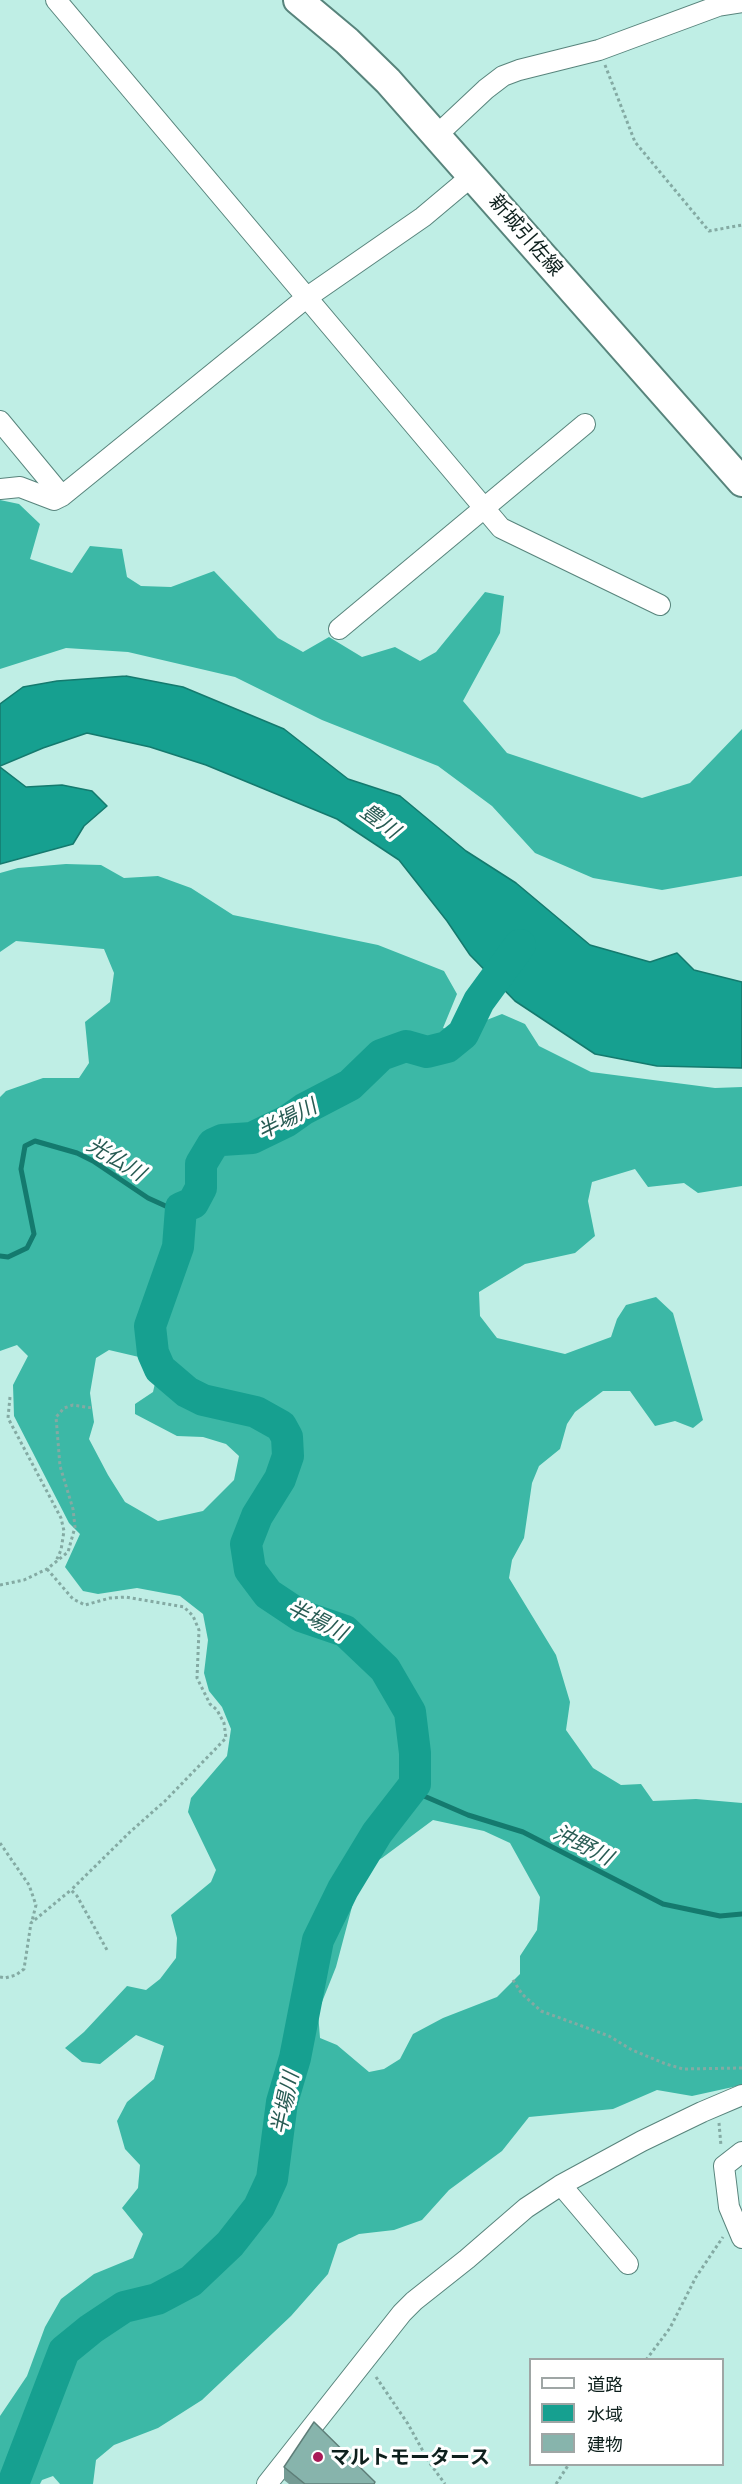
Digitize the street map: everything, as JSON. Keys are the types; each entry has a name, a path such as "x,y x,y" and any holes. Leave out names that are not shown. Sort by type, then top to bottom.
{"main road":[{"name":"新城引佐線","path":"298,0 347,41 388,81 742,482"}],"street":[{"path":"56,0 501,528 660,605"},
{"path":"437,135 503,76 599,50 718,6 742,2"},
{"path":"0,489 20,487 54,500 62,496 306,298 423,217 473,175"},
{"path":"0,421 62,496"},
{"path":"339,629 585,424"},
{"path":"267,2484 414,2301 526,2208 642,2141 740,2096"},
{"path":"738,2230 729,2206 724,2166 742,2152"},
{"path":"561,2186 628,2264"}],"path":[{"path":"599,50 635,142 709,231 742,225"},
{"path":"10,1397 8,1418 61,1518 64,1531 61,1550 56,1562"},
{"path":"0,1585 24,1580 47,1569 68,1552 75,1527 73,1509 60,1467 56,1417 64,1408 73,1405 92,1408"},
{"path":"31,1923 71,1890 165,1801 226,1738 224,1723 218,1710 210,1704 197,1678 199,1630 193,1616 184,1607 126,1597 110,1598 85,1605 73,1599 47,1569"},
{"path":"0,1844 29,1885 36,1905 24,1969 16,1975 0,1977"},
{"path":"71,1890 106,1950"},
{"path":"513,1980 522,1994 541,2011 609,2036 632,2050 666,2064 683,2069 742,2068"},
{"path":"724,2166 718,2124 740,2096"},
{"path":"648,2358 670,2328 696,2277 730,2226 738,2230"},
{"path":"364,2361 408,2424 429,2462 445,2484"},
{"path":"556,2484 568,2466"}],"shaded area":[{"path":"0,500 19,504 40,524 30,559 72,573 90,546 122,549 127,577 141,586 171,587 214,571 278,638 303,652 329,637 362,657 395,647 420,661 436,652 485,592 504,596 500,633 463,701 507,753 642,798 690,783 742,729 742,876 662,890 593,878 535,853 492,806 438,766 322,720 235,677 128,652 66,648 0,669"},
{"path":"66,864 101,865 124,878 158,876 191,888 233,915 378,945 444,971 457,994 443,1028 456,1032 502,1014 525,1024 539,1046 591,1072 715,1088 742,1087 742,1186 698,1193 684,1183 648,1187 635,1169 592,1182 588,1201 595,1236 575,1253 525,1264 479,1292 480,1316 497,1338 565,1354 611,1337 617,1319 626,1305 656,1297 673,1313 703,1420 693,1428 675,1421 655,1426 630,1391 603,1391 575,1412 567,1424 560,1449 539,1466 532,1483 524,1538 512,1560 509,1578 556,1655 570,1702 566,1730 593,1768 621,1785 641,1784 653,1801 696,1799 742,1803 742,2085 692,2096 657,2090 613,2109 529,2117 502,2151 449,2190 422,2220 394,2230 359,2234 338,2244 328,2274 291,2316 202,2400 158,2428 114,2445 96,2460 93,2484 60,2484 53,2476 42,2480 40,2484 3,2484 0,2482 0,2416 27,2376 45,2327 61,2299 94,2274 133,2258 143,2234 122,2208 138,2188 140,2165 125,2149 117,2121 127,2102 154,2079 164,2046 136,2035 100,2064 82,2062 65,2048 84,2032 127,1986 146,1990 160,1979 176,1958 177,1938 171,1915 211,1882 216,1870 188,1812 191,1798 227,1756 231,1729 222,1707 209,1691 204,1673 208,1640 203,1614 180,1596 137,1588 98,1594 83,1591 65,1567 80,1534 69,1523 14,1416 13,1385 28,1356 17,1345 0,1351 0,1097 6,1091 43,1078 79,1078 89,1063 85,1022 110,1002 114,973 104,949 16,941 0,952 0,873 18,868","holes":["109,1350 139,1357 156,1379 153,1392 135,1404 135,1414 177,1436 203,1437 226,1444 239,1456 234,1480 203,1511 158,1521 125,1502 108,1475 89,1439 94,1422 90,1393 96,1358","433,1820 484,1831 510,1843 540,1897 537,1930 520,1956 520,1974 497,1997 443,2018 413,2034 400,2059 384,2069 369,2072 337,2045 320,2038 318,2012 336,1967 362,1869 382,1858"]}],"water":[{"name":"豊川","path":"126,676 183,687 284,729 348,779 400,796 466,851 516,883 590,945 650,962 677,953 694,970 742,982 742,1068 657,1066 595,1054 515,1001 470,955 447,921 399,860 337,819 206,765 150,747 87,733 0,766 0,704 23,687 57,681"},
{"path":"0,767 26,787 62,785 92,791 107,806 84,826 73,844 0,864"}],"building":[{"name":"マルトモータース","path":"314,2422 375,2482 374,2484 305,2484 284,2467"}],"waterway":[{"name":"半場川","path":"13,2484 64,2351 124,2307 157,2299 191,2281 230,2244 259,2207 272,2179 282,2102 295,2058 318,1940 343,1889 377,1833 415,1784 415,1753 410,1712 385,1669 345,1631 301,1616 268,1594 250,1570 246,1544 257,1516 280,1479 288,1456 287,1437 281,1426 256,1412 203,1400 187,1392 160,1369 153,1353 150,1326 178,1247 181,1208 193,1203 201,1188 201,1164 213,1144 222,1140 252,1138 287,1121 304,1109 350,1085 381,1055 406,1046 427,1052 447,1047 463,1034 479,1001 520,945"},
{"name":"光仏川","path":"0,1256 8,1257 27,1248 34,1234 21,1169 25,1146 35,1141 77,1153 93,1161 148,1198 170,1208 181,1208"},
{"name":"沖野川","path":"415,1784 424,1796 468,1815 523,1832 663,1904 720,1916 742,1914"}],"place":[{"name":"マルトモータース","path":"318,2457"}]}
